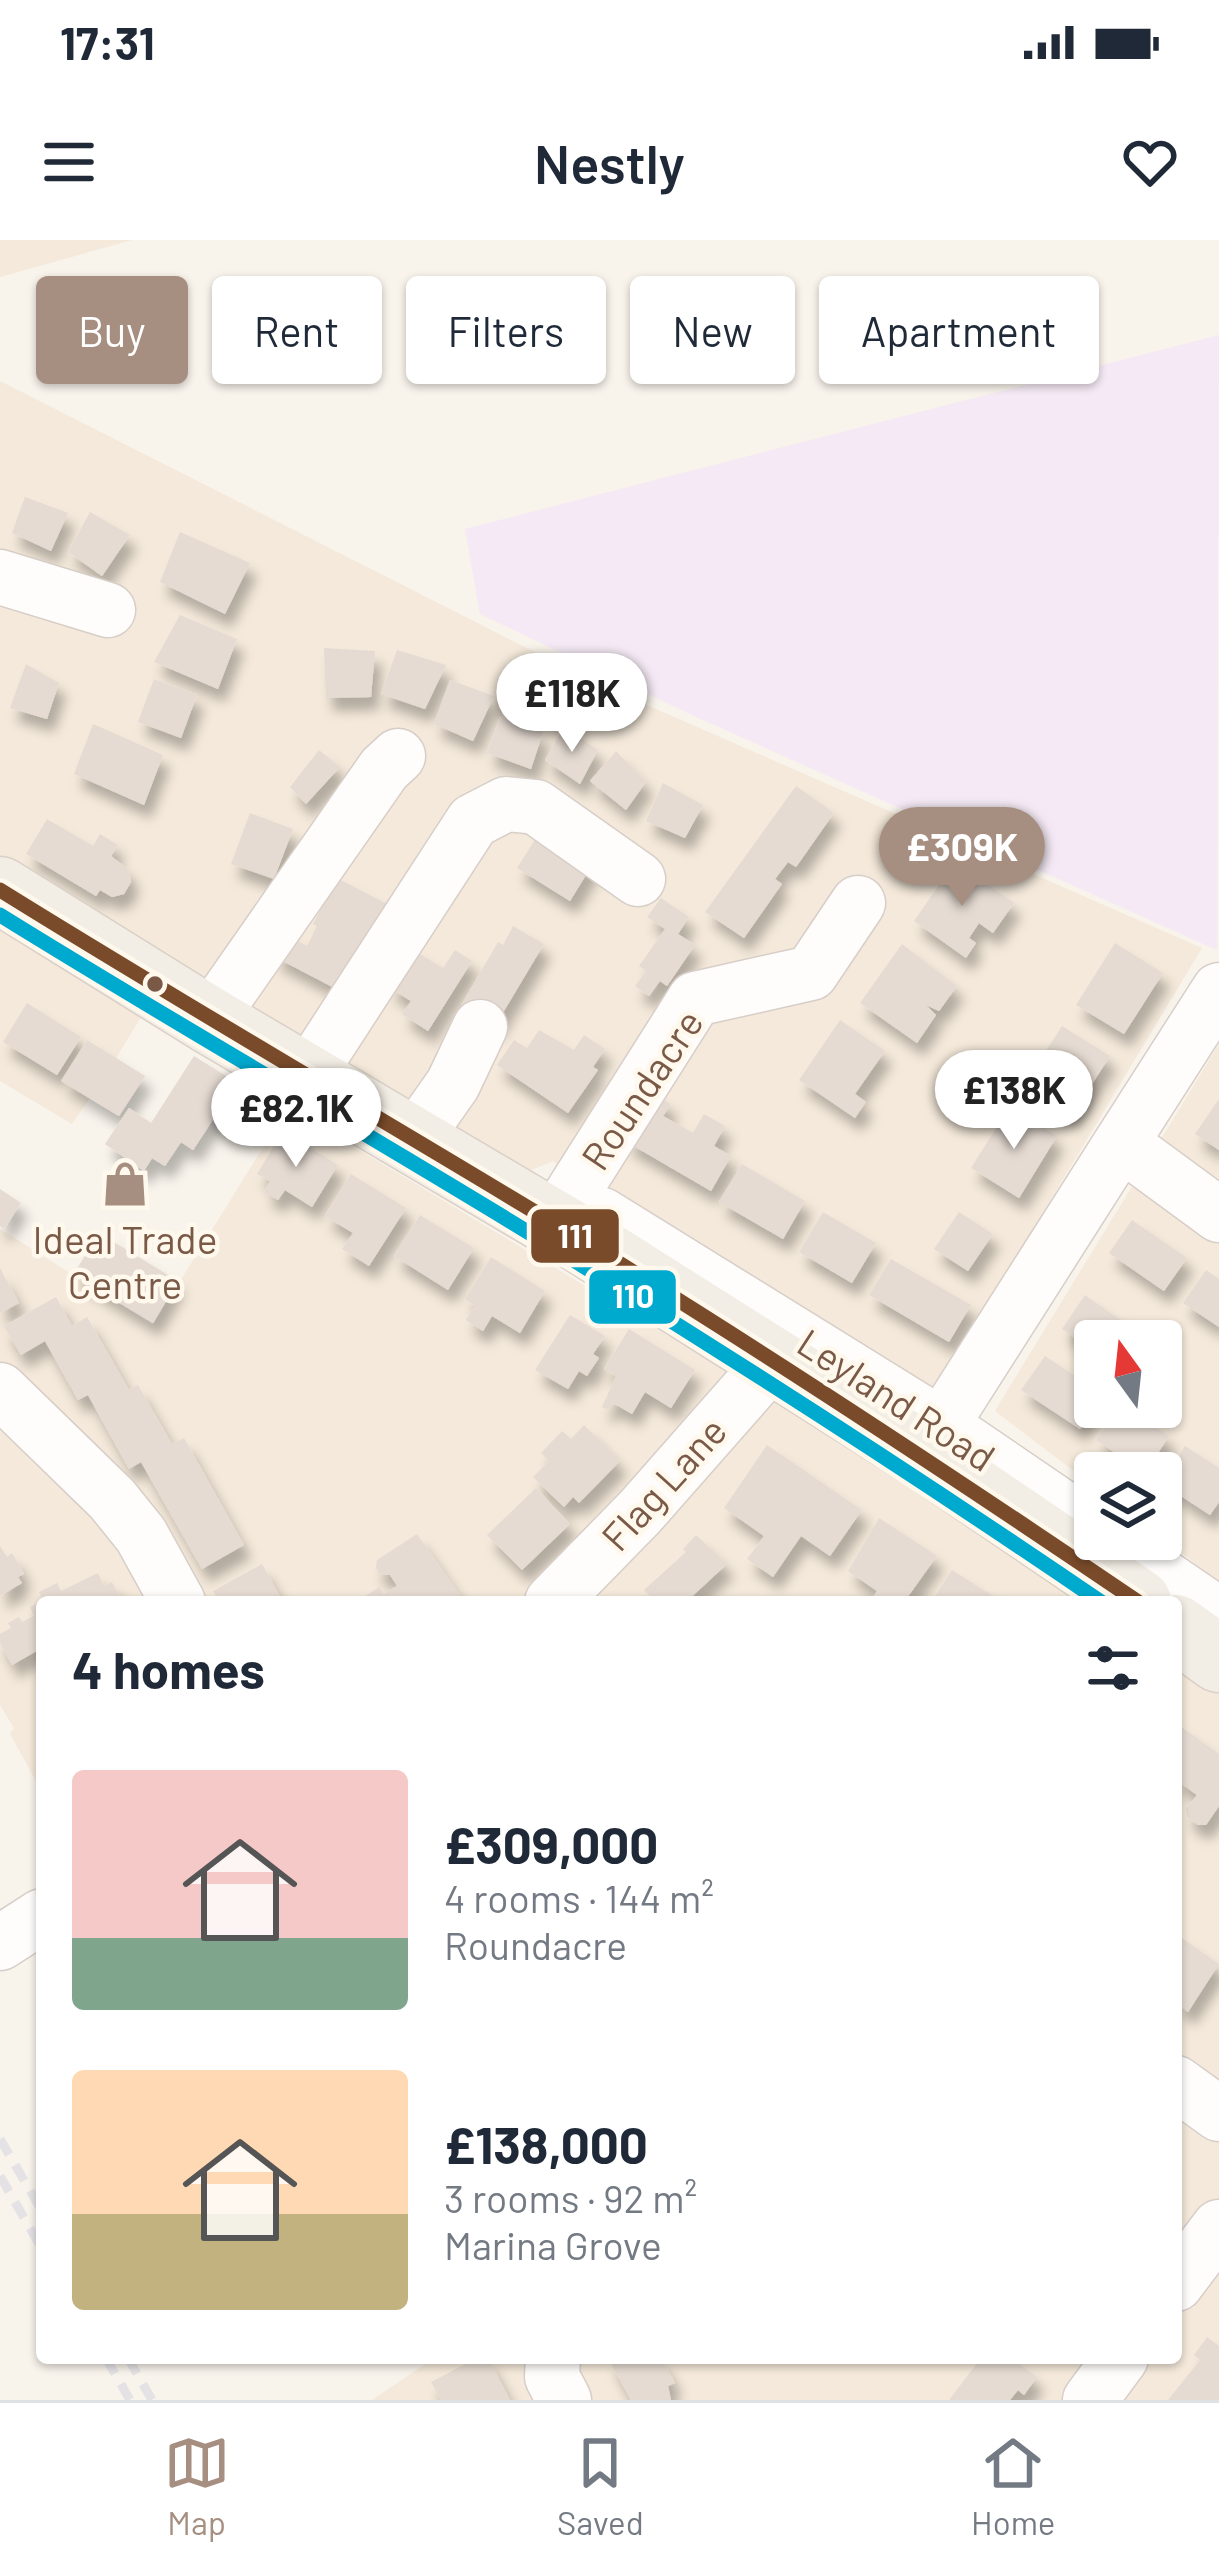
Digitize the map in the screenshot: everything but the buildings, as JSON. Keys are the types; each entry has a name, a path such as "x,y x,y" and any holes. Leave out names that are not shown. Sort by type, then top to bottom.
{"main road":[{"name":"Leyland Road","path":"0,890 772,1362 932,1440 1130,1596"},
{"path":"1182,1632 1219,1659"}],"street":[{"path":"0,578 108,610"},
{"path":"209,1020 307,875 398,756"},
{"path":"306,1078 473,821 506,804 536,807 638,880"},
{"name":"Roundacre","path":"567,1233 695,999 811,973 858,903"},
{"path":"932,1440 1219,990"},
{"path":"412,1142 453,1084 480,1027"},
{"path":"1121,1143 1219,1215"},
{"name":"Leyland Road","path":"567,1233 601,1214 932,1440 1074,1518"},
{"name":"Flag Lane","path":"558,1596 640,1512 772,1362"},
{"path":"0,1390 112,1498 141,1535 175,1596"},
{"path":"1139,1560 1219,1615"},
{"path":"0,1942 36,1920"},
{"path":"1182,2087 1219,2114"},
{"path":"1182,2276 1219,2227"},
{"path":"553,2364 552,2377 564,2400"},
{"path":"1090,2400 1117,2364"}],"shaded area":[{"path":"0,240 132,240 0,277"},
{"path":"1219,335 1217,950 694,716 480,614 465,529 1029,384 1099,384 1099,366"},
{"path":"0,381 592,681 1202,948 935,1392 605,1198 553,1161 517,1176 0,861"},
{"path":"0,924 141,1017 116,1058 145,1076 119,1116 90,1098 72,1124 0,1081"},
{"path":"1219,1044 1219,1582 1182,1553 1182,1452 1074,1452 1074,1471 995,1411"},
{"path":"288,1107 713,1363 1086,1596 36,1596 36,1781 0,1705 0,1229 153,1325"},
{"path":"1182,1666 1219,1694 1219,2400 372,2400 425,2364 1182,2364"}],"railway":[{"path":"0,2139 36,2201"},
{"path":"0,2176 36,2239"},
{"path":"109,2364 130,2400"},
{"path":"131,2364 152,2400"}],"transit line":[{"name":"111","path":"0,890 653,1284 1129,1596"},
{"name":"110","path":"0,915 642,1302 1092,1596"}],"place":[{"name":"Ideal Trade Centre","path":"125,1184"}]}
